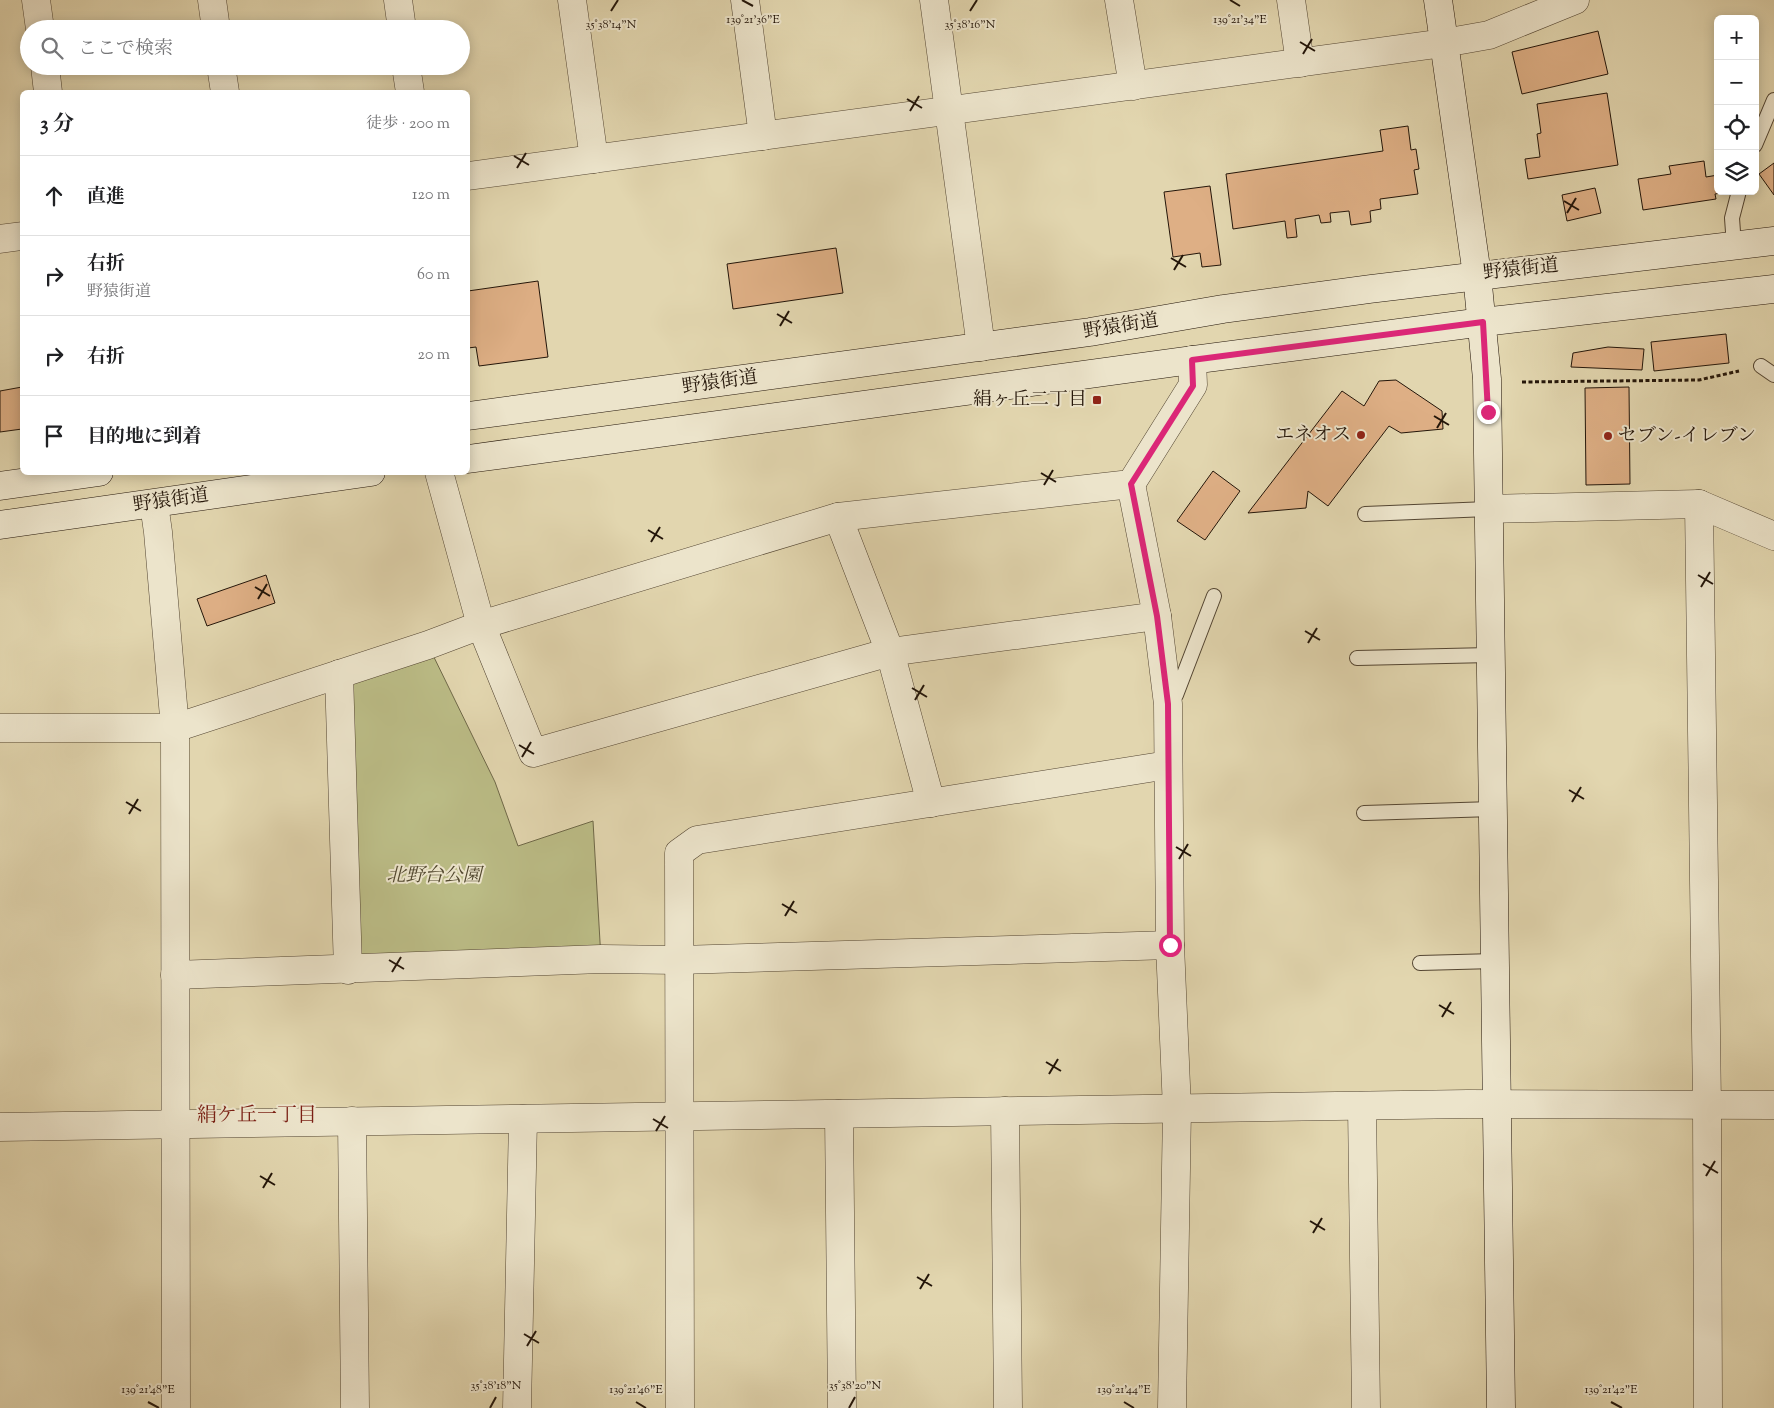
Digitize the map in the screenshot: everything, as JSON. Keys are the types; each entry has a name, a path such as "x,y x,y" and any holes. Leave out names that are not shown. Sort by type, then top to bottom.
{"street":[{"path":"36,0 39,20"},
{"path":"212,0 215,20"},
{"path":"398,0 401,20"},
{"path":"572,0 594,159"},
{"path":"745,0 763,136"},
{"path":"934,0 981,347"},
{"path":"1119,0 1133,86"},
{"path":"1291,0 1300,63"},
{"path":"1438,0 1483,322 1488,412 1501,1408"},
{"path":"470,176 1444,43 1489,35 1575,0"},
{"path":"46,75 48,90"},
{"path":"222,75 225,90"},
{"path":"407,75 410,90"},
{"path":"0,239 20,236"},
{"name":"野猿街道","path":"470,416 1090,332 1223,309 1477,275 1774,241"},
{"path":"470,460 1192,360 1483,322 1774,289"},
{"path":"1172,1408 1177,1109 1170,945 1168,704 1157,616 1131,484 1193,386 1192,360"},
{"path":"0,486 78,475"},
{"name":"野猿街道","path":"0,525 351,475"},
{"path":"440,475 481,625 533,753 890,652 1157,616"},
{"path":"0,728 175,728 481,625 838,517 1131,484"},
{"path":"154,504 175,728 176,1408"},
{"path":"1488,509 1699,504 1774,536"},
{"path":"1699,504 1707,1106 1708,1408"},
{"path":"838,517 890,652 931,803"},
{"path":"339,674 348,970"},
{"path":"680,1408 679,853 697,840 1168,765"},
{"path":"175,975 601,959 679,960 1170,945"},
{"path":"0,1127 1497,1104 1774,1105"},
{"path":"1362,1106 1366,1408"},
{"path":"1005,1111 1008,1408"},
{"path":"839,1114 842,1408"},
{"path":"517,1408 523,1119"},
{"path":"352,1121 355,1408"}],"lane":[{"path":"1759,136 1774,100"},
{"path":"1734,246 1732,218 1737,195"},
{"path":"1761,366 1774,375"},
{"path":"1365,514 1488,509"},
{"path":"1168,704 1176,695 1214,596"},
{"path":"1357,658 1490,655"},
{"path":"1364,813 1493,809"},
{"path":"1420,963 1495,961"}],"path":[{"path":"1522,382 1700,380 1761,366"}],"green space":[{"name":"北野台公園","path":"428,645 495,782 518,846 593,821 601,959 348,970 339,674"}],"building":[{"path":"1598,31 1608,74 1522,94 1512,52"},
{"path":"1607,93 1618,165 1528,179 1525,159 1540,157 1537,134 1541,133 1537,104"},
{"path":"1408,126 1411,150 1416,149 1419,169 1414,170 1418,194 1380,199 1381,209 1370,211 1371,222 1351,225 1349,211 1330,213 1331,222 1321,223 1319,215 1295,219 1297,237 1287,238 1285,221 1233,229 1226,174 1383,151 1380,130"},
{"path":"1704,161 1706,177 1714,176 1714,195 1716,199 1643,210 1638,179 1671,174 1669,166"},
{"path":"1774,163 1774,195 1759,174"},
{"path":"1210,186 1221,265 1202,267 1200,253 1173,257 1164,192"},
{"path":"1595,188 1601,213 1567,221 1562,195"},
{"path":"836,248 843,293 733,309 727,264"},
{"path":"538,281 548,357 479,366 476,347 470,348 470,291"},
{"path":"1726,334 1729,363 1654,371 1651,342"},
{"path":"1608,347 1644,349 1642,370 1571,367 1573,353"},
{"path":"1396,380 1442,411 1443,429 1401,433 1389,426 1328,506 1308,491 1306,508 1248,513 1342,391 1364,406 1379,381"},
{"path":"20,387 20,429 0,432 0,391"},
{"name":"セブン-イレブン","path":"1629,387 1630,484 1586,485 1585,388"},
{"path":"1213,471 1240,491 1205,540 1177,521"},
{"path":"266,575 275,603 207,626 197,599"}],"place":[{"name":"絹ヶ丘二丁目","path":"1097,400"},
{"name":"エネオス","path":"1361,435"},
{"name":"セブン-イレブン","path":"1608,436"}],"district":[{"name":"絹ケ丘一丁目","path":"257,1116"}],"route":[{"path":"1170,945 1168,704 1157,616 1131,484 1193,386 1192,360 1483,322 1488,412"}]}
